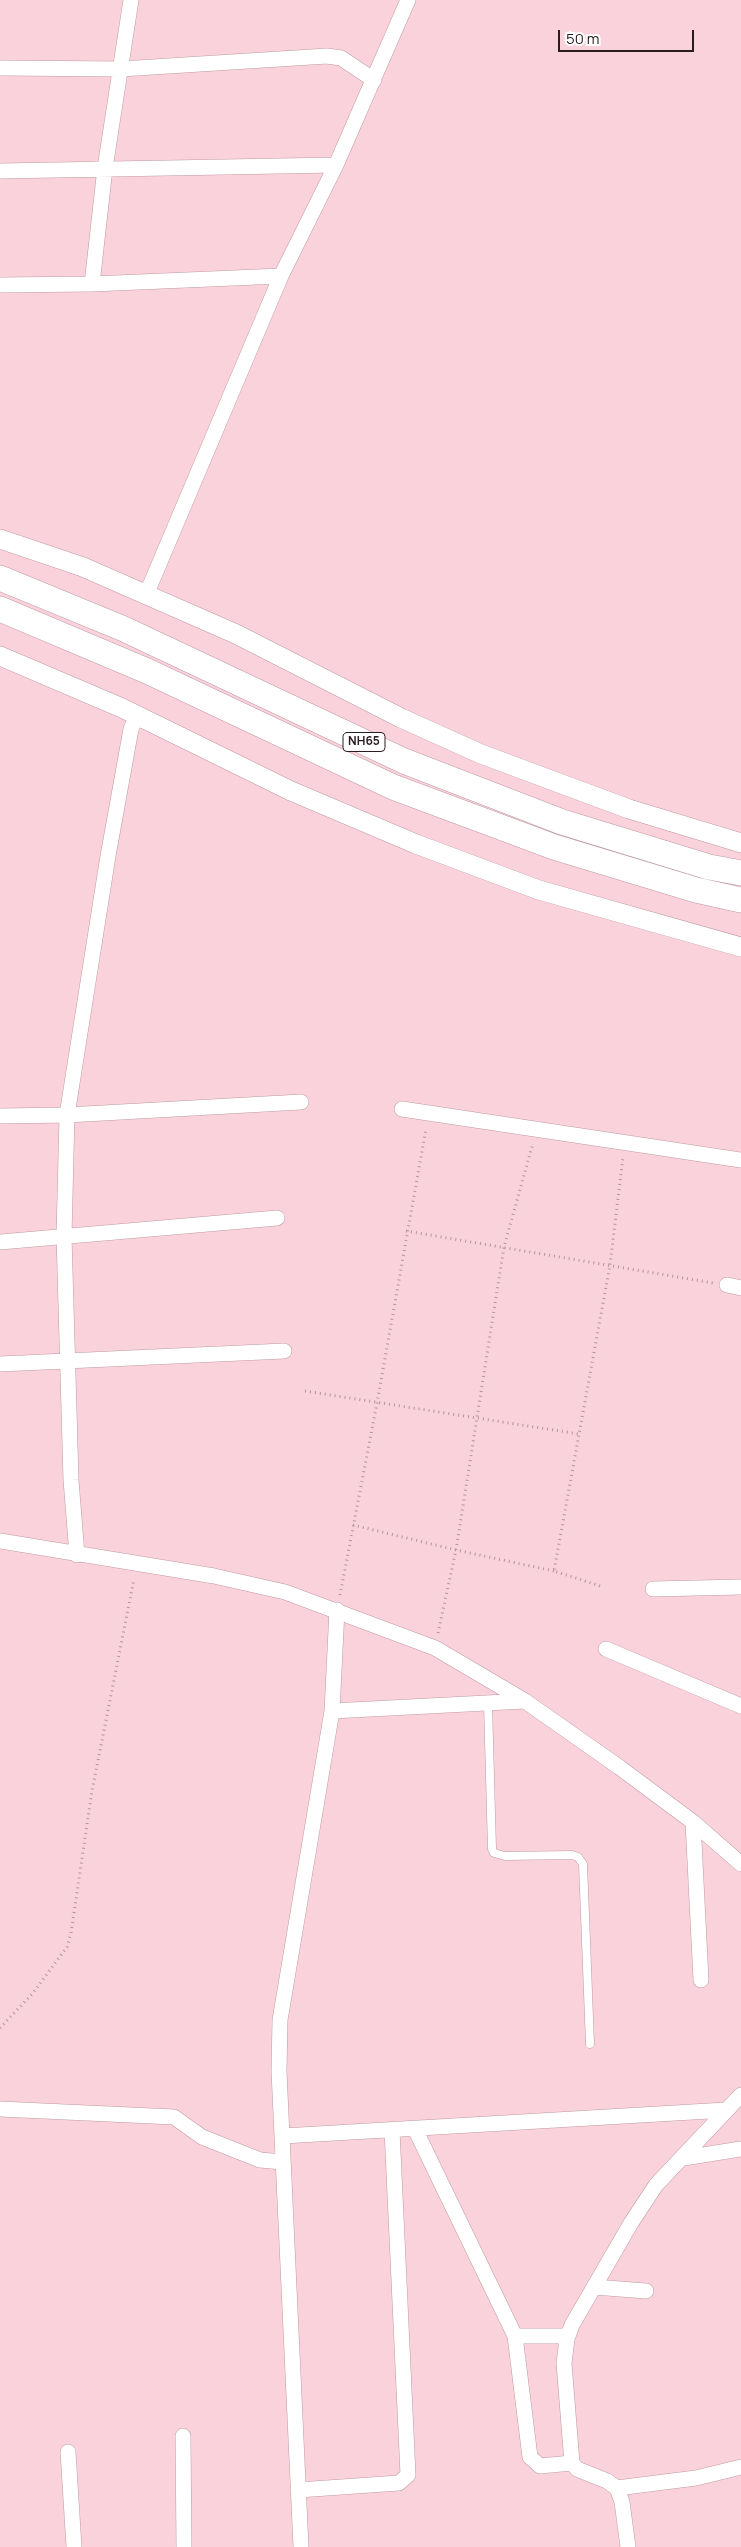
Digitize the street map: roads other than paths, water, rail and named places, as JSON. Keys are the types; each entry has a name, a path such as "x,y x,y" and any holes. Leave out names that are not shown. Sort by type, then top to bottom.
{"highway":[{"name":"NH65","path":"0,578 124,629 404,761 562,822 709,867 741,873"},
{"name":"NH65","path":"0,609 51,628 148,671 393,787 554,847 696,890 741,900"}],"street":[{"path":"92,284 105,168 131,0"},
{"path":"146,595 280,276 336,165 408,0"},
{"path":"0,68 121,69 327,56 340,58 374,80"},
{"path":"0,170 336,165"},
{"path":"0,285 92,284 280,276"},
{"path":"0,539 83,568 236,634 401,718 481,754 629,809 741,843"},
{"path":"0,656 137,716 291,791 416,844 539,890 741,947"},
{"path":"78,1555 71,1480 64,1236 67,1115 108,856 131,729 137,716"},
{"path":"0,1116 67,1115 301,1102"},
{"path":"402,1109 741,1160"},
{"path":"0,1242 277,1218"},
{"path":"0,1364 284,1351"},
{"path":"0,1540 78,1555 214,1576 285,1592 435,1648 525,1701 693,1822 741,1864"},
{"path":"653,1589 741,1587"},
{"path":"301,2547 279,2071 280,2020 332,1711 337,1610"},
{"path":"606,1649 741,1706"},
{"path":"332,1711 525,1701"},
{"path":"693,1822 701,1980"},
{"path":"283,2136 415,2129 736,2102"},
{"path":"628,2547 622,2502 616,2488 607,2481 577,2469 572,2463 564,2363 568,2336 631,2223 656,2185 736,2102"},
{"path":"0,2109 174,2117 202,2137 260,2160 283,2162"},
{"path":"415,2129 515,2336 530,2457 540,2466 572,2463"},
{"path":"298,2490 399,2483 408,2474 392,2130"},
{"path":"684,2158 741,2149"},
{"path":"594,2287 646,2291"},
{"path":"515,2336 568,2336"},
{"path":"183,2436 184,2547"},
{"path":"68,2452 74,2547"},
{"path":"616,2488 696,2478 741,2467"}],"lane":[{"path":"488,1704 492,1849 494,1854 505,1856 578,1856 583,1864 590,2044"}]}
